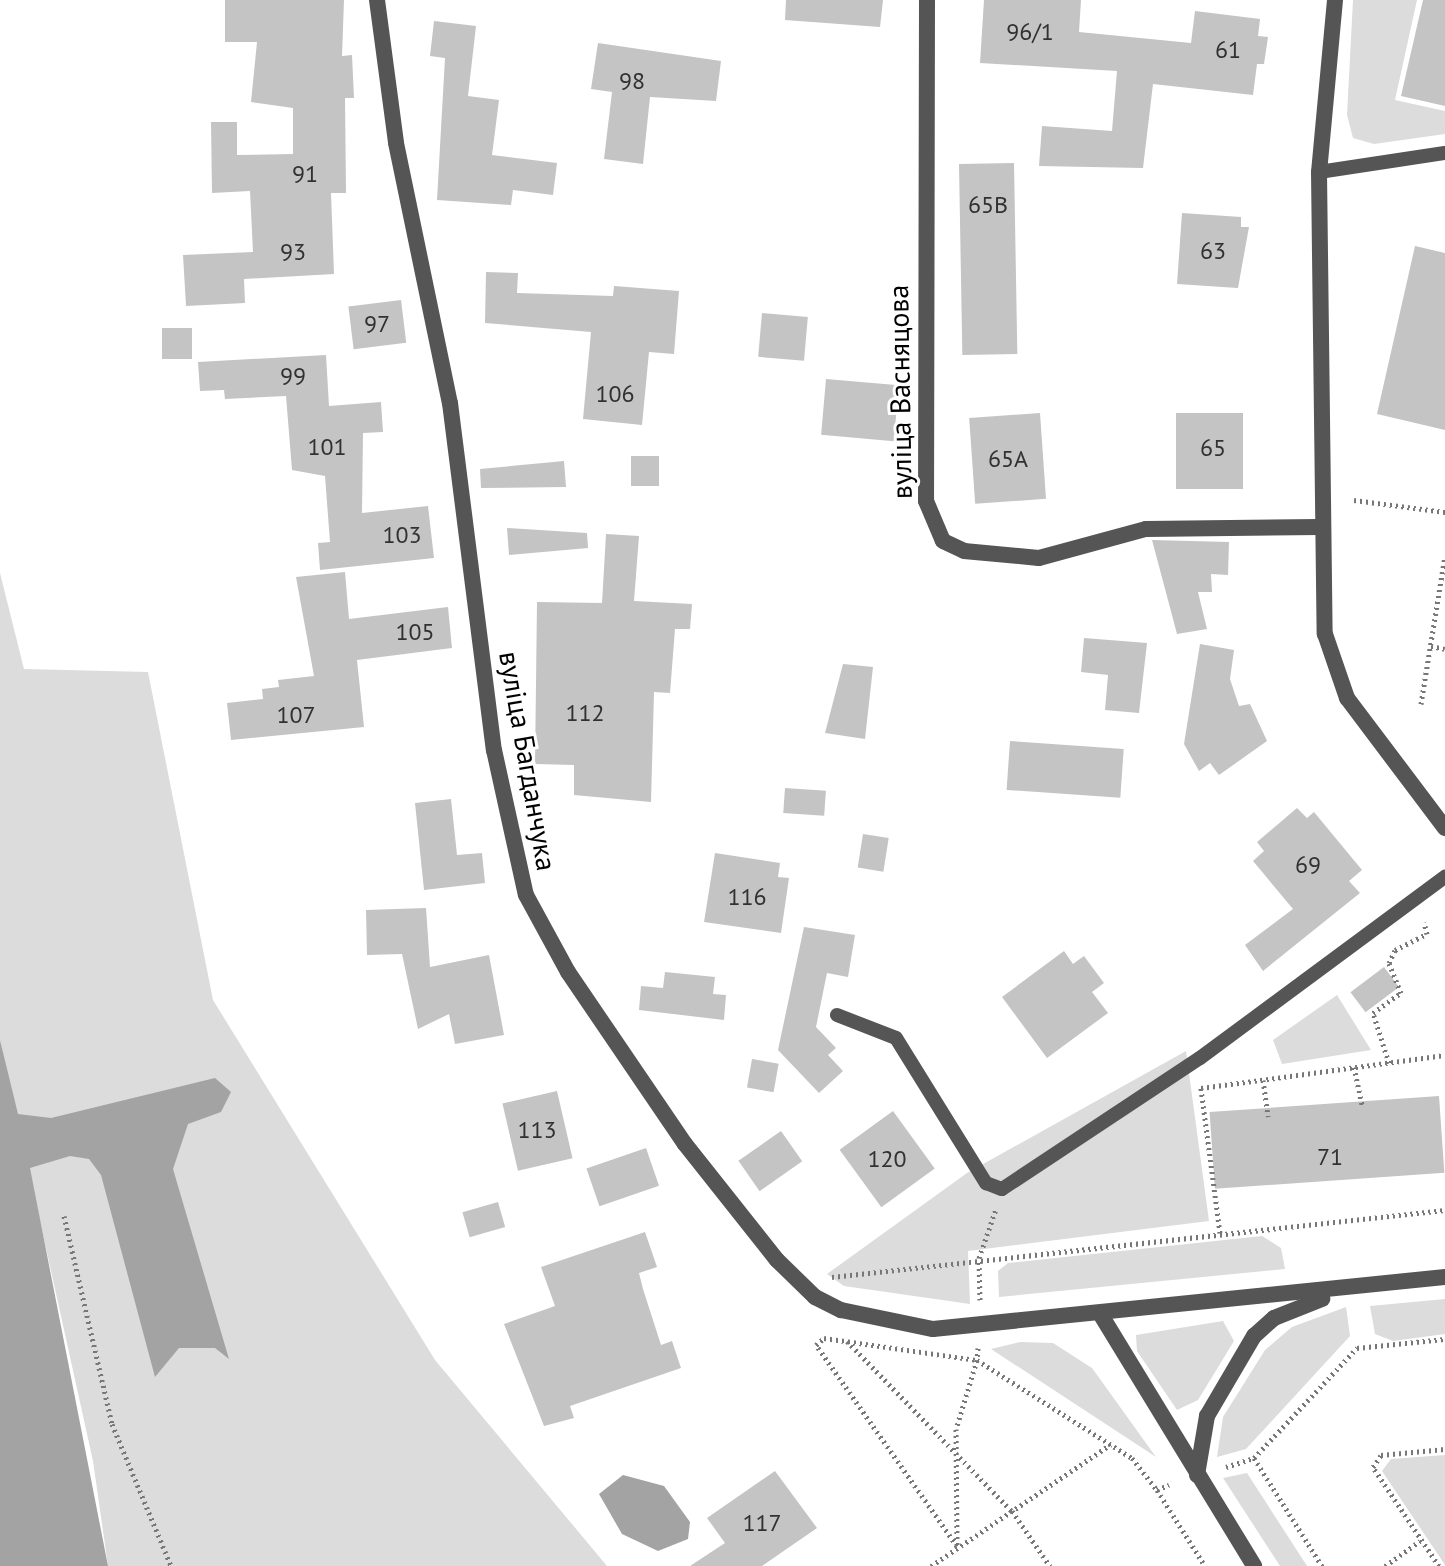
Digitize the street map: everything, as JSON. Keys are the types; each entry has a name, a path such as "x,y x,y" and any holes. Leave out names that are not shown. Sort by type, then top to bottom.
{"street":[{"name":"вуліца Багданчука","path":"377,0 396,143 450,403 494,750 526,895 568,972 685,1144 815,1297 873,1320 933,1329 1101,1315 1445,1277"},
{"name":"вуліца Васняцова","path":"927,0 926,501 943,541 964,551 1039,558 1146,529 1319,527"},
{"path":"1335,0 1319,172 1319,527 1334,670 1445,828"},
{"name":"вуліца Багданчука","path":"1197,1475 1207,1416 1254,1336 1274,1318 1349,1289"},
{"path":"1101,1315 1254,1566"}],"lane":[{"path":"1319,172 1445,153"},
{"path":"837,1015 896,1038 986,1183 1002,1189 1200,1058 1445,877"}],"path":[{"path":"1354,500 1445,512"},
{"path":"1421,704 1445,556"},
{"path":"1431,646 1445,649"},
{"path":"1389,1063 1373,1013 1401,993 1389,963 1395,950 1427,934 1425,914"},
{"path":"1220,1233 1201,1088 1445,1055"},
{"path":"1354,1067 1362,1106"},
{"path":"1263,1080 1268,1117"},
{"path":"980,1303 979,1258 1002,1189"},
{"path":"819,1276 1445,1210"},
{"path":"64,1216 112,1424 171,1566"},
{"path":"957,1546 816,1345 824,1338 977,1360 1111,1444 1157,1490 1205,1566"},
{"path":"1226,1467 1254,1458 1357,1348 1445,1339"},
{"path":"846,1340 1012,1511 1050,1566"},
{"path":"957,1546 954,1452 978,1347"},
{"path":"931,1566 1111,1444"},
{"path":"1439,1566 1376,1476 1375,1460 1445,1449"},
{"path":"1254,1458 1322,1566"},
{"path":"1157,1490 1169,1485"},
{"path":"1385,1566 1420,1541"}],"shaded area":[{"path":"1353,0 1417,0 1395,100 1445,111 1445,134 1374,144 1353,138 1347,115"},
{"path":"0,573 24,669 148,672 213,1000 435,1360 607,1566 108,1566 93,1461 0,1040"},
{"path":"1337,995 1371,1050 1282,1064 1273,1040"},
{"path":"0,1040 18,1114 51,1118 215,1078 231,1092 221,1112 188,1124 173,1169 229,1359 215,1348 179,1348 155,1377 101,1175 89,1159 70,1156 30,1168 108,1566 0,1566"},
{"path":"1186,1051 1209,1221 968,1251 970,1304 844,1286 827,1274 967,1173"},
{"path":"1262,1236 1281,1248 1285,1269 999,1297 998,1271 1008,1263"},
{"path":"1445,1299 1445,1334 1393,1341 1375,1334 1370,1306"},
{"path":"1346,1307 1350,1336 1246,1449 1217,1457 1223,1417 1265,1350 1292,1327"},
{"path":"1223,1321 1234,1341 1198,1400 1177,1410 1137,1351 1136,1335"},
{"path":"1020,1342 1053,1343 1092,1368 1156,1457 991,1349"},
{"path":"1445,1455 1445,1565 1382,1471 1391,1459"},
{"path":"1247,1473 1307,1566 1280,1566 1223,1478"},
{"path":"623,1475 664,1486 690,1522 688,1539 658,1551 622,1534 599,1494"}],"building":[{"path":"225,0 344,0 342,56 352,55 354,98 345,98 346,193 331,193 334,274 244,279 245,303 186,306 183,255 253,252 250,191 212,193 211,122 237,122 237,155 293,154 293,108 251,102 257,42 225,42"},
{"path":"786,0 883,0 880,27 785,20"},
{"path":"984,0 1081,0 1079,32 1191,43 1195,11 1260,19 1258,36 1268,37 1264,64 1257,64 1253,95 1153,84 1143,168 1039,166 1042,126 1112,131 1117,71 980,63"},
{"path":"1423,0 1445,0 1445,106 1401,96"},
{"path":"434,21 476,26 468,96 499,100 492,155 557,163 553,195 513,190 511,205 437,200 445,58 430,56"},
{"path":"598,43 721,61 716,101 650,97 643,164 604,159 612,92 591,89"},
{"path":"1014,163 1017,354 962,355 959,164"},
{"path":"1182,213 1241,217 1241,227 1249,227 1238,288 1177,284"},
{"path":"1415,246 1445,253 1445,430 1377,414"},
{"path":"486,272 518,273 517,293 613,296 614,286 679,291 674,354 649,352 642,425 583,419 591,332 485,323"},
{"path":"401,300 406,343 354,349 348,306"},
{"path":"762,313 808,317 804,361 758,357"},
{"path":"162,328 192,328 192,359 162,359"},
{"path":"326,355 329,406 381,402 383,432 363,433 362,513 428,506 434,558 320,570 318,543 330,542 325,476 292,470 286,396 225,399 224,390 200,391 198,362"},
{"path":"826,379 899,385 894,441 821,435"},
{"path":"1040,413 1046,499 975,504 969,418"},
{"path":"1176,413 1243,413 1243,489 1176,489"},
{"path":"631,456 659,456 659,486 631,486"},
{"path":"564,461 566,487 481,488 480,469"},
{"path":"507,528 587,533 588,548 509,555"},
{"path":"606,534 639,536 634,601 692,604 690,629 675,629 670,693 654,692 651,802 574,795 574,765 535,764 537,602 602,603"},
{"path":"1152,540 1229,542 1228,575 1211,574 1212,592 1198,592 1207,629 1177,634"},
{"path":"345,572 349,619 448,607 452,648 357,660 364,727 231,740 227,703 263,699 262,689 279,687 278,680 314,676 296,577"},
{"path":"1084,638 1147,643 1139,713 1105,710 1108,675 1081,672"},
{"path":"1200,644 1234,650 1230,679 1239,706 1250,704 1267,741 1219,775 1210,763 1199,771 1184,744"},
{"path":"843,664 873,667 865,739 825,733"},
{"path":"1010,741 1124,749 1120,798 1007,790"},
{"path":"785,788 826,791 824,816 783,813"},
{"path":"451,799 457,855 482,853 485,883 424,890 415,803"},
{"path":"1297,808 1307,818 1314,812 1362,870 1349,881 1360,893 1263,971 1245,945 1293,909 1253,861 1264,851 1257,842"},
{"path":"863,834 889,838 883,872 858,868"},
{"path":"715,853 780,863 778,877 789,878 781,933 704,922"},
{"path":"426,908 430,967 489,955 504,1035 455,1044 449,1014 418,1029 402,954 367,955 366,910"},
{"path":"804,927 855,935 848,977 827,973 816,1027 836,1048 828,1055 843,1071 819,1093 778,1050"},
{"path":"1064,951 1073,964 1084,956 1104,983 1092,992 1108,1013 1047,1058 1002,997"},
{"path":"1384,967 1399,987 1366,1012 1350,992"},
{"path":"665,972 715,977 713,994 726,995 724,1020 639,1010 641,986 663,988"},
{"path":"752,1059 779,1064 774,1092 747,1088"},
{"path":"557,1091 573,1158 518,1171 502,1104"},
{"path":"1439,1096 1444,1173 1215,1189 1210,1112"},
{"path":"893,1111 935,1168 881,1207 840,1150"},
{"path":"781,1131 802,1161 760,1191 738,1161"},
{"path":"646,1148 659,1186 599,1206 586,1169"},
{"path":"498,1202 505,1227 470,1237 462,1212"},
{"path":"645,1232 657,1267 639,1273 643,1289 661,1345 672,1341 681,1368 570,1406 574,1418 544,1426 504,1324 555,1306 541,1267"},
{"path":"775,1471 817,1528 762,1566 690,1566 725,1543 707,1518"}]}
